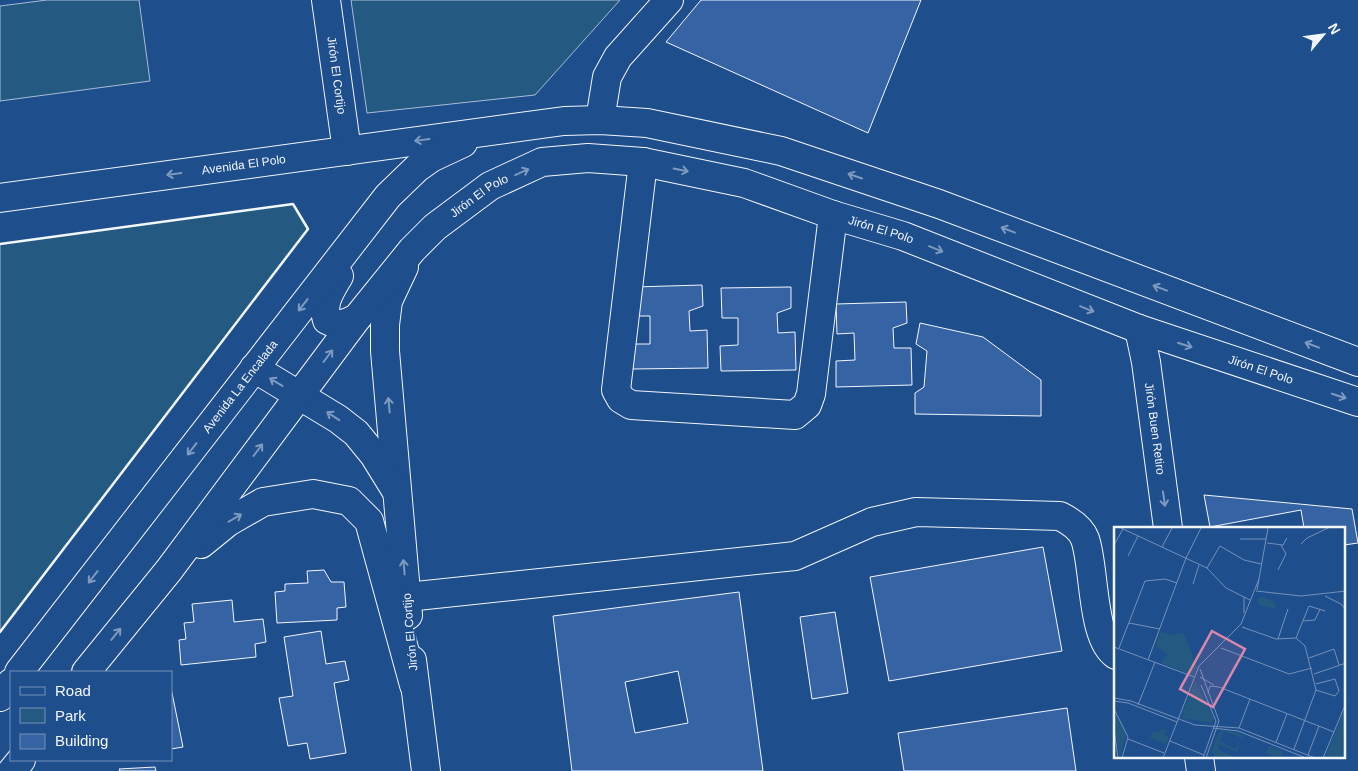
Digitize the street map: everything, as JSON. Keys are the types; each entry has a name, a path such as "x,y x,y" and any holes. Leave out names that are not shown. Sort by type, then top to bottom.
{"main road":[{"name":"Jirón El Cortijo","path":"326,0 347,151"},
{"path":"600,120 607,77 618,57 669,0"},
{"path":"487,131 564,121 600,120 647,123 781,151 939,204 1358,362"},
{"name":"Avenida El Polo","path":"0,198 487,131"},
{"name":"Avenida La Encalada","path":"20,671 254,368 404,179 431,158 487,131"},
{"name":"Jirón El Polo","path":"412,250 435,227 490,186 542,162 588,158 642,162 744,183 833,215 903,236 1138,330 1358,402"},
{"path":"642,162 616,390 622,399 630,405 795,415 807,405 812,394 833,215"},
{"path":"357,318 341,325 334,324 326,320 325,304 376,212"},
{"name":"Jirón El Cortijo","path":"412,250 388,302 385,325 386,365 414,685 426,771"},
{"path":"87,671 169,570 357,318 412,250"},
{"name":"Jirón Buen Retiro","path":"1138,330 1146,362 1168,527"},
{"name":"Jirón El Cortijo","path":"254,368 338,419 356,433 374,455 398,492"},
{"path":"169,570 228,522 263,502 312,494 349,501 369,521 414,685"},
{"path":"407,597 795,556 872,522 916,512 1060,516 1074,523 1085,538 1102,637 1114,654"},
{"path":"0,698 10,684"},
{"path":"1199,758 1201,771"},
{"path":"12,771 20,761"}],"green space":[{"path":"47,0 139,0 150,81 0,101 0,6"},
{"path":"351,0 620,0 535,95 367,113"},
{"path":"293,204 308,229 0,632 0,244"}],"building":[{"path":"701,0 921,0 868,133 666,42"},
{"path":"702,285 703,306 689,311 690,331 707,330 708,368 633,369 632,344 650,344 650,316 634,316 633,287"},
{"path":"791,287 791,308 777,313 778,333 795,332 796,370 721,371 720,346 738,345 738,318 722,318 721,288"},
{"path":"906,302 907,323 893,328 894,348 911,348 912,385 836,387 836,361 855,360 854,333 837,334 836,304"},
{"path":"920,323 983,337 1041,380 1041,416 915,414 915,393 924,387 927,351 916,344"},
{"path":"1204,495 1352,509 1358,543 1346,545 1346,527 1304,527 1301,510 1210,527"},
{"path":"1043,547 1062,651 889,681 870,577"},
{"path":"324,570 331,582 344,582 346,607 337,608 337,620 277,623 275,592 285,591 285,584 308,583 307,571"},
{"path":"739,592 763,771 572,771 553,616","holes":["678,671 688,723 635,733 625,682"]},
{"path":"232,600 234,622 263,619 266,642 255,644 256,657 181,665 179,640 186,639 184,623 194,622 192,604"},
{"path":"835,612 848,693 812,699 800,617"},
{"path":"321,631 326,664 345,661 349,680 334,683 346,753 310,759 307,743 288,746 279,698 293,696 284,637"},
{"path":"172,693 183,747 172,749"},
{"path":"1067,708 1076,771 904,771 898,733"},
{"path":"155,767 156,771 120,771 119,769"}],"wall":[{"path":"0,244 293,204 308,229 0,632"}]}
